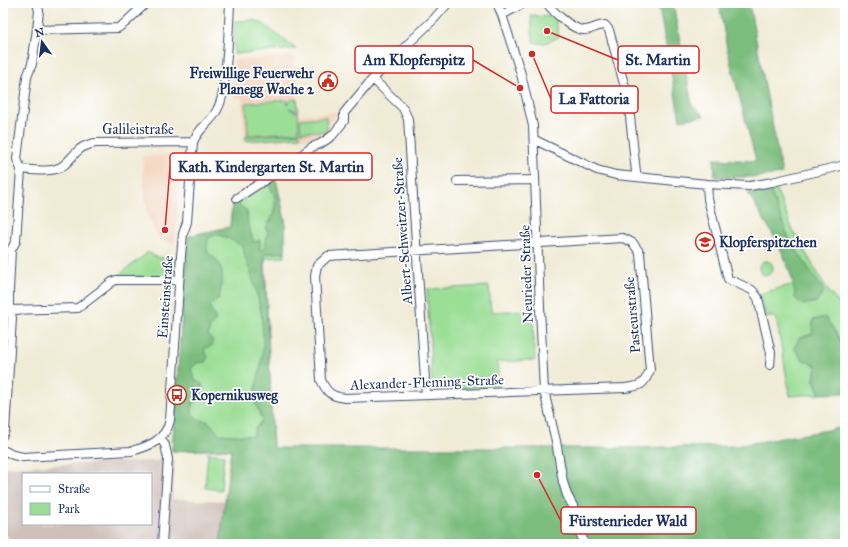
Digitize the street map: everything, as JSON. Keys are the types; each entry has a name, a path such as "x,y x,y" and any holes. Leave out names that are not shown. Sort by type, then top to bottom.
{"street":[{"path":"3,436 6,422 12,318 9,290 11,250 16,241 20,169 17,159 26,83 32,64 37,30 39,11 37,3"},
{"path":"37,30 118,28 144,4 147,3"},
{"name":"Einsteinstraße","path":"160,438 167,430 170,420 179,280 183,234 187,222 193,142 196,134 217,111 222,100 227,57 230,3"},
{"path":"237,198 288,165 312,147 320,144 332,136 344,120 344,113 373,79 434,19 448,3"},
{"name":"Neurieder Straße","path":"496,3 502,16 521,74 533,126 535,140 544,391 556,441 563,482 585,544"},
{"path":"502,16 524,3"},
{"path":"547,3 556,15 581,30 599,25 605,25 609,30 628,98 636,177"},
{"name":"Albert-Schweitzer-Straße","path":"373,79 403,108 408,119 426,395"},
{"path":"535,140 597,170 616,175 707,184 750,186 845,165"},
{"name":"Galileistraße","path":"20,169 57,169 80,149 86,145 95,143 193,142"},
{"path":"457,181 536,180"},
{"path":"707,184 708,199 728,279 752,290 758,298 772,353 770,365"},
{"name":"Pasteurstraße","path":"416,250 622,238 633,243 640,253 650,370 645,381 637,386 625,388 544,391"},
{"name":"Alexander-Fleming-Straße","path":"416,250 328,256 317,266 315,276 321,380 325,390 335,397 352,398 544,391"},
{"path":"10,310 78,308 116,280 179,280"},
{"path":"3,450 13,455 23,457 131,451 148,446 160,438 165,445 168,459 162,544"}],"shaded area":[{"path":"295,56 299,115 336,112 337,117 333,121 329,122 330,136 245,142 242,98 235,98 233,60"},
{"path":"182,155 175,244 159,240 149,219 145,200 142,156"},
{"path":"175,460 172,499 226,501 220,544 23,544 14,542 3,533 3,467"}],"green space":[{"path":"658,3 673,3 692,105 704,116 680,120"},
{"path":"719,3 749,3 782,174 757,177 715,177 714,159 756,161 727,49"},
{"path":"531,16 555,17 559,37 543,43 533,42"},
{"path":"253,20 262,23 296,49 234,54 235,21"},
{"path":"297,99 298,110 289,108 295,112 298,111 299,132 248,135 246,103 287,100 288,105 290,100"},
{"path":"326,117 327,131 301,132 300,119"},
{"path":"300,133 300,137 246,141 245,137"},
{"path":"276,180 285,220 285,257 265,258 273,448 172,451 188,236 230,227 232,206"},
{"path":"276,180 285,220 285,252 264,254 273,448 612,448 736,446 845,427 845,544 220,544 231,449 172,451 188,236 230,227 232,206 237,203 247,211 248,226 254,242 260,240 260,250 264,250 268,230 265,229 272,218 275,206 275,198 269,184","holes":["219,235 243,246 260,309 263,328 263,348 255,400 262,420 255,429 253,436 219,434 208,421 201,420 196,417 192,410 194,401 204,393 202,384 195,380 191,369 197,363 205,362 208,357 204,349 213,345 212,339 208,335 210,327 216,321 210,305 219,298 222,272 219,263 207,251 208,238"]},
{"path":"776,189 794,233 829,292 845,310 845,350 835,331 812,335 802,359 816,366 814,380 820,394 790,396 776,317 766,317 759,294 794,284 795,298 823,291 789,239 771,192"},
{"path":"771,192 789,239 824,291 817,302 803,305 795,298 789,270 778,243 748,193"},
{"path":"148,252 156,257 173,259 175,263 175,273 172,277 118,276"},
{"path":"766,261 771,263 773,268 771,273 766,275 761,273 759,268 761,263"},
{"path":"489,286 491,312 532,310 535,360 497,362 499,387 440,389 434,387 432,385 427,289"},
{"path":"825,317 835,331 845,350 845,393 820,394 814,380 816,366 802,359 794,348 799,338 812,334 813,320"},
{"path":"208,453 224,455 221,490 205,488"}],"place":[{"name":"St. Martin","path":"547,31"},
{"name":"La Fattoria","path":"532,54"},
{"name":"Freiwillige Feuerwehr Planegg Wache 2","path":"328,81"},
{"name":"Am Klopferspitz","path":"520,88"},
{"name":"Kath. Kindergarten St. Martin","path":"165,230"},
{"name":"Klopferspitzchen","path":"705,242"},
{"name":"Kopernikusweg","path":"177,395"},
{"name":"Fürstenrieder Wald","path":"537,475"}]}
